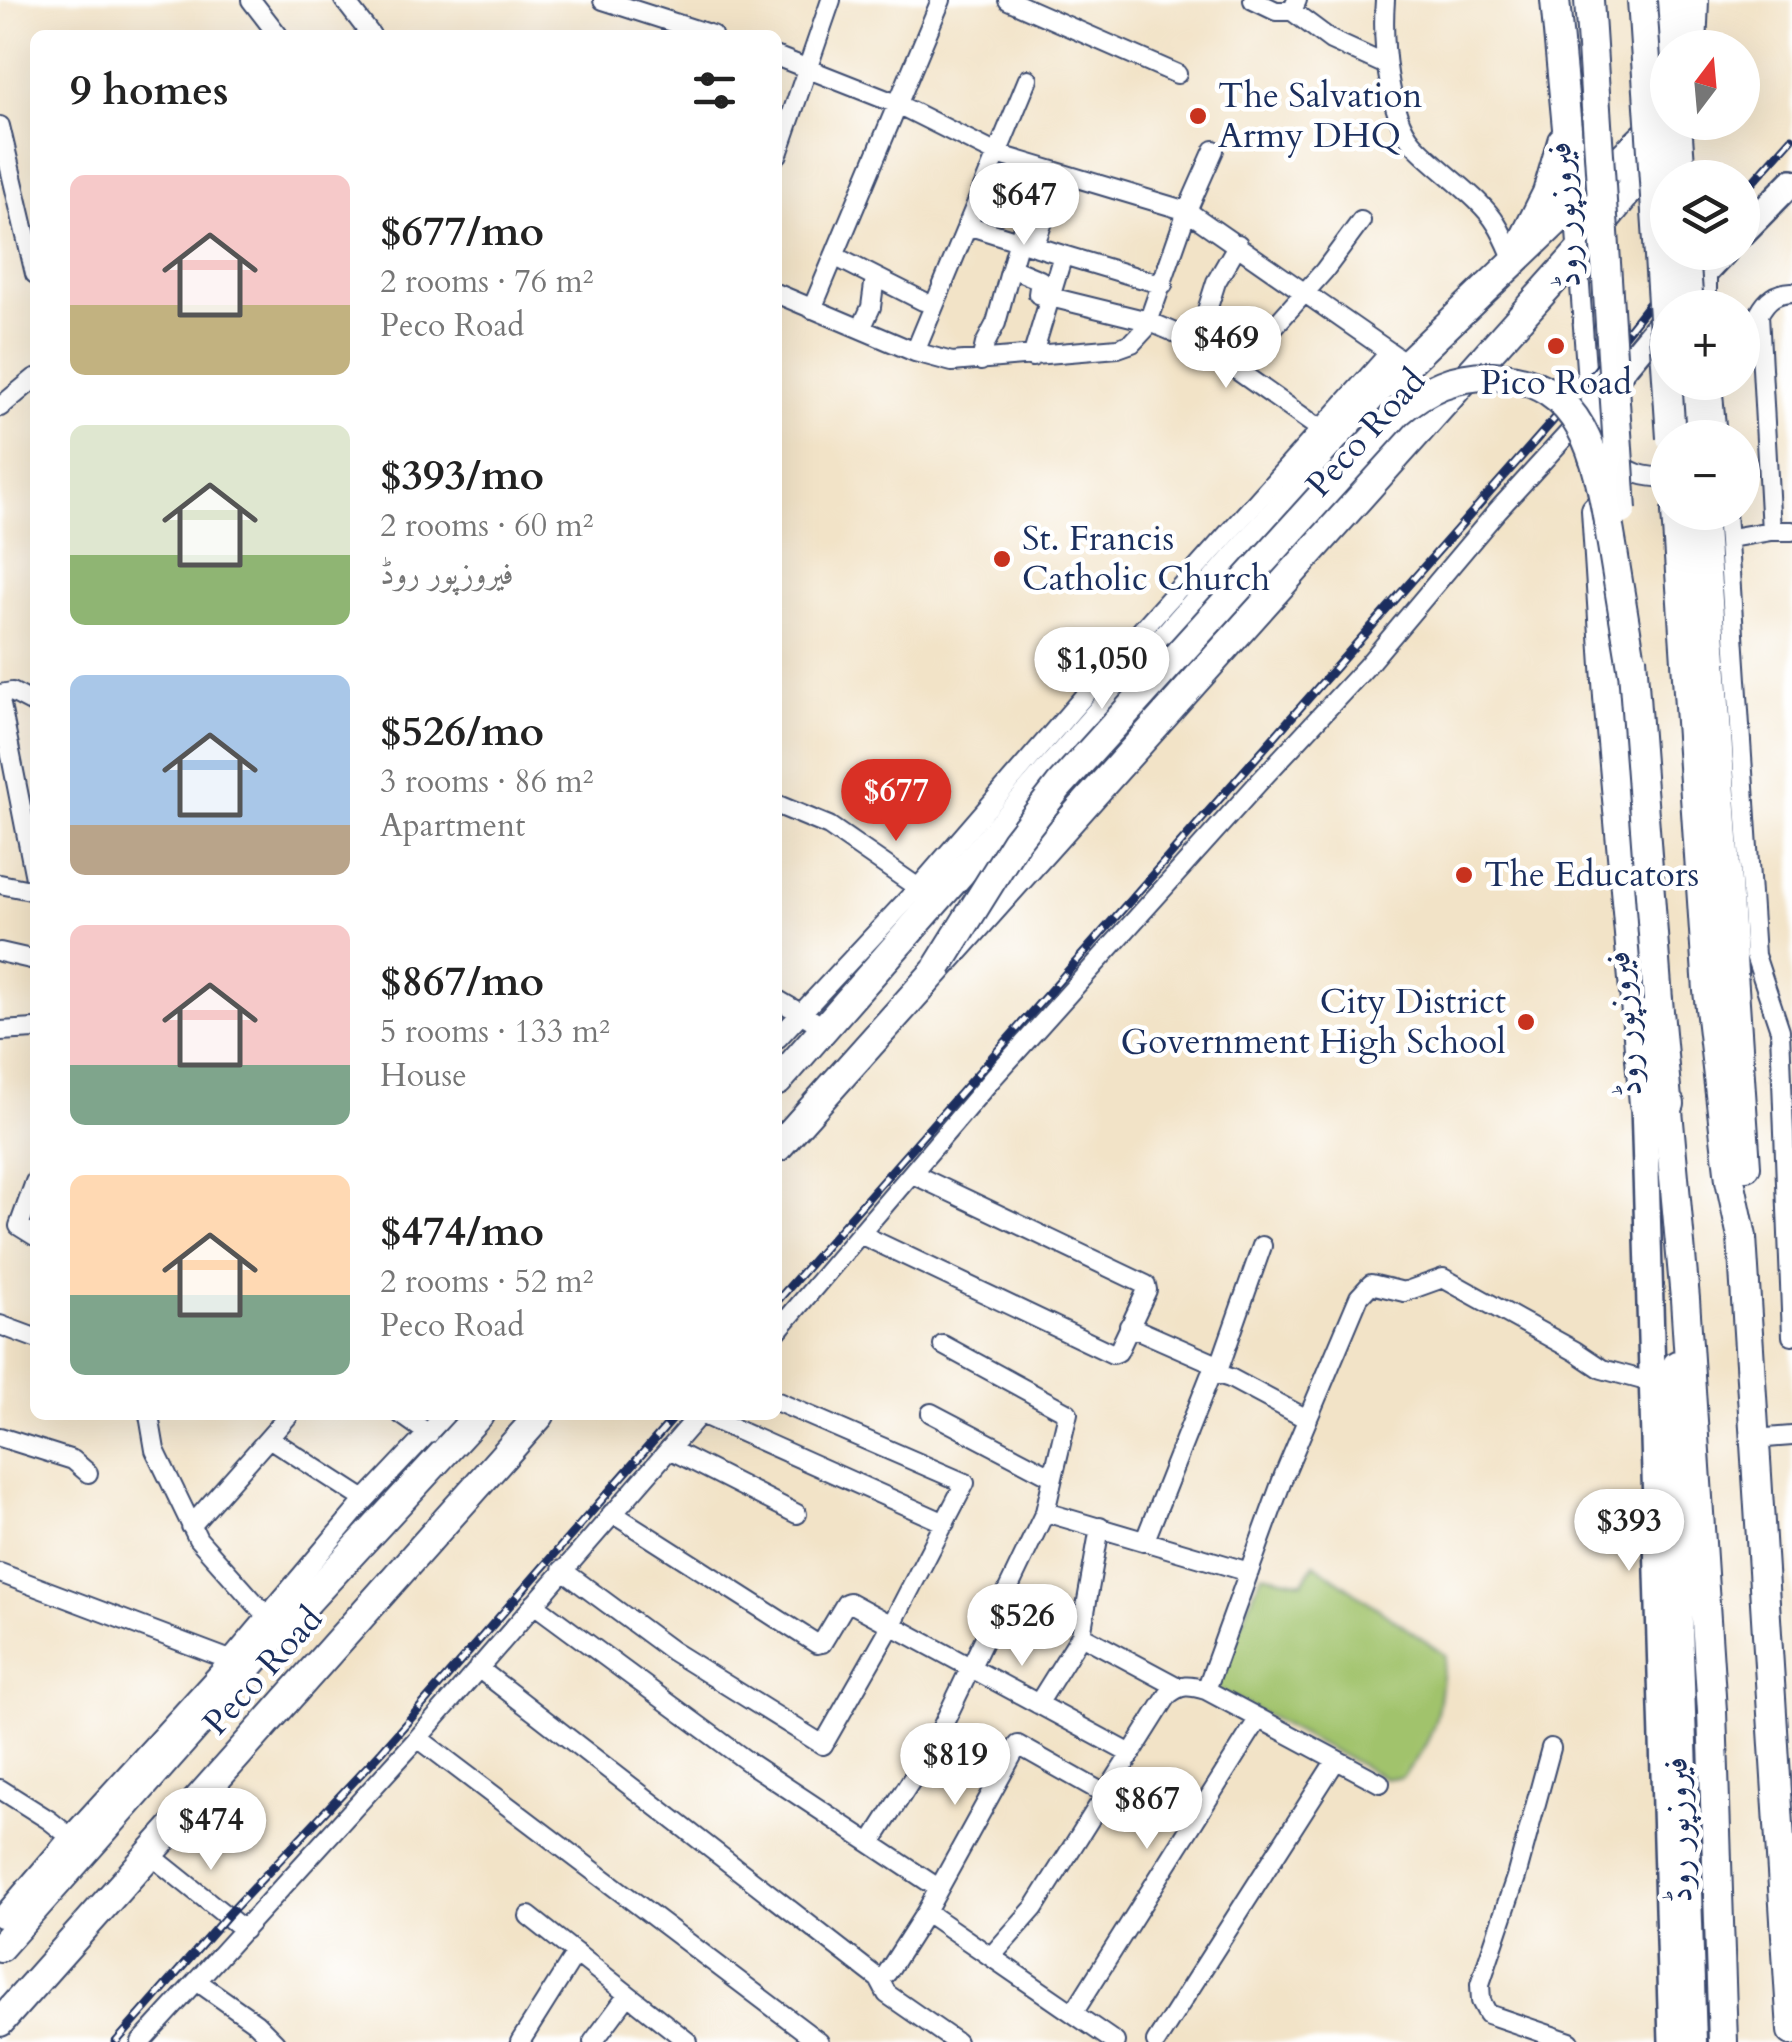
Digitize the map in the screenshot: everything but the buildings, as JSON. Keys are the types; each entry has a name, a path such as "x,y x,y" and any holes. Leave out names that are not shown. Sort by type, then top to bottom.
{"main road":[{"path":"1555,0 1574,203"},
{"name":"فیروزپور روڈ","path":"1589,0 1658,1000 1657,1104 1685,1299 1712,1711 1723,2042"},
{"path":"1642,0 1670,420"},
{"path":"1669,0 1671,30"},
{"path":"1693,30 1694,0"},
{"path":"1712,30 1714,0"},
{"path":"1514,260 1546,193 1566,119"},
{"name":"Peco Road","path":"782,1074 812,1020 1399,358 1514,260 1650,131"},
{"name":"Peco Road","path":"782,1142 1578,253 1666,140"},
{"path":"938,966 1016,841 1059,786 1397,413 1418,395 1445,382 1478,376 1516,380 1556,398 1577,420 1590,442 1601,478 1633,673"},
{"path":"1590,409 1608,697 1657,1104"},
{"path":"1678,530 1721,992"},
{"path":"1703,530 1730,1180 1742,1237 1792,2031"},
{"path":"1685,1299 1671,1414 1692,2042"},
{"name":"Peco Road","path":"0,1948 78,1843 273,1624 434,1446 472,1420"},
{"name":"Peco Road","path":"0,2022 536,1420"},
{"path":"434,1446 476,1487"}],"street":[{"path":"251,0 274,30"},
{"path":"344,0 367,30"},
{"path":"603,0 696,30"},
{"path":"782,142 831,0"},
{"path":"1008,0 1177,74"},
{"path":"1253,0 1276,11 1295,6 1330,40 1386,65"},
{"path":"1385,0 1382,29 1386,65 1392,96 1410,140 1496,222 1514,260"},
{"path":"812,308 896,104 933,2"},
{"path":"782,57 896,104 997,154 1187,212 1399,358 1320,429 1140,652"},
{"path":"914,352 1028,79"},
{"path":"0,126 30,253"},
{"path":"782,296 914,352 952,362 1118,348 1132,343 1148,322 1214,150"},
{"path":"981,361 1011,268 1026,243 1028,208 1040,167"},
{"path":"1760,215 1792,182"},
{"path":"1574,203 1590,409 1622,466 1650,477"},
{"path":"1236,368 1324,271 1361,221"},
{"path":"967,225 1163,285"},
{"path":"1197,342 1216,282 1238,244"},
{"path":"1032,357 1063,255"},
{"path":"834,256 924,301"},
{"path":"1011,268 1040,280 1038,294 1148,322 1197,342 1320,429"},
{"path":"861,329 871,307 876,277"},
{"path":"1772,530 1760,314 1766,302 1778,293 1792,292"},
{"path":"782,1325 1054,1011 1365,668 1650,336"},
{"path":"0,406 30,382"},
{"path":"1729,530 1755,955 1780,1030 1792,1336"},
{"path":"1730,538 1772,530 1792,531"},
{"path":"30,701 12,692 0,697 9,796 30,862"},
{"path":"782,807 829,826 927,894"},
{"path":"0,884 30,889"},
{"path":"0,952 30,959"},
{"path":"782,1002 812,1020"},
{"path":"782,1036 812,1020"},
{"path":"0,1031 30,1029"},
{"path":"1657,1104 1650,1382 1672,2042"},
{"path":"862,1235 1113,1354 1118,1352 1146,1285 913,1174"},
{"path":"30,1196 19,1226 30,1233"},
{"path":"1146,1540 1210,1376 1218,1370 1262,1246"},
{"path":"1206,1690 1308,1419 1359,1297 1371,1284 1404,1292 1444,1278 1602,1369 1650,1382"},
{"path":"0,1325 30,1336"},
{"path":"1129,1326 1308,1419"},
{"path":"871,1843 932,1748 1045,1512 1068,1410 943,1345"},
{"path":"562,1570 672,1651 820,1745 826,1742 965,1484 782,1404"},
{"path":"931,1413 1054,1477"},
{"path":"149,1420 155,1450 198,1540 273,1624"},
{"path":"192,1526 285,1420"},
{"path":"407,1420 434,1446"},
{"path":"0,1918 78,1843 230,1660 273,1624 365,1500 434,1446 443,1420"},
{"path":"142,2042 418,1738 696,1420"},
{"path":"712,1420 946,1523"},
{"path":"1755,1439 1792,1436"},
{"path":"0,1438 72,1460 88,1473"},
{"path":"269,1438 365,1500"},
{"path":"668,1449 797,1514"},
{"path":"1045,1512 1249,1572"},
{"path":"612,1513 817,1644 822,1643 847,1602 1131,1754"},
{"path":"1038,1704 1080,1634 1100,1527"},
{"path":"0,1573 230,1660"},
{"path":"534,1604 751,1764 938,1888"},
{"path":"1080,1634 1178,1687"},
{"path":"478,1668 879,1979 887,1994 956,2042"},
{"path":"996,1958 996,1951 1034,1908 1168,1695 1178,1687 1188,1685 1206,1690 1380,1783"},
{"path":"1074,2012 1259,1718"},
{"path":"418,1738 819,2042"},
{"path":"887,1973 926,1912 1018,1745 1105,1794"},
{"path":"1551,1748 1516,1877 1480,1984 1481,2001 1488,2014 1570,2042"},
{"path":"1156,2042 1336,1760"},
{"path":"0,1790 78,1843"},
{"path":"148,1853 244,1930"},
{"path":"926,1912 1074,2012 1107,2039"},
{"path":"529,1916 688,2042"},
{"path":"520,2042 576,1953"},
{"path":"198,1982 256,2023 274,2042"},
{"path":"593,2042 628,1995"}],"green space":[{"path":"1314,1564 1445,1655 1431,1734 1401,1778 1385,1778 1214,1688 1262,1574 1303,1582"}],"railway":[{"path":"1760,174 1792,138"},
{"path":"782,1295 1587,382 1676,270"},
{"path":"116,2042 227,1916 382,1751 672,1420"}],"place":[{"name":"The Salvation Army DHQ","path":"1198,116"},
{"name":"Pico Road","path":"1556,346"},
{"name":"St. Francis Catholic Church","path":"1002,559"},
{"name":"The Educators","path":"1464,875"},
{"name":"City District Government High School","path":"1526,1022"}]}
